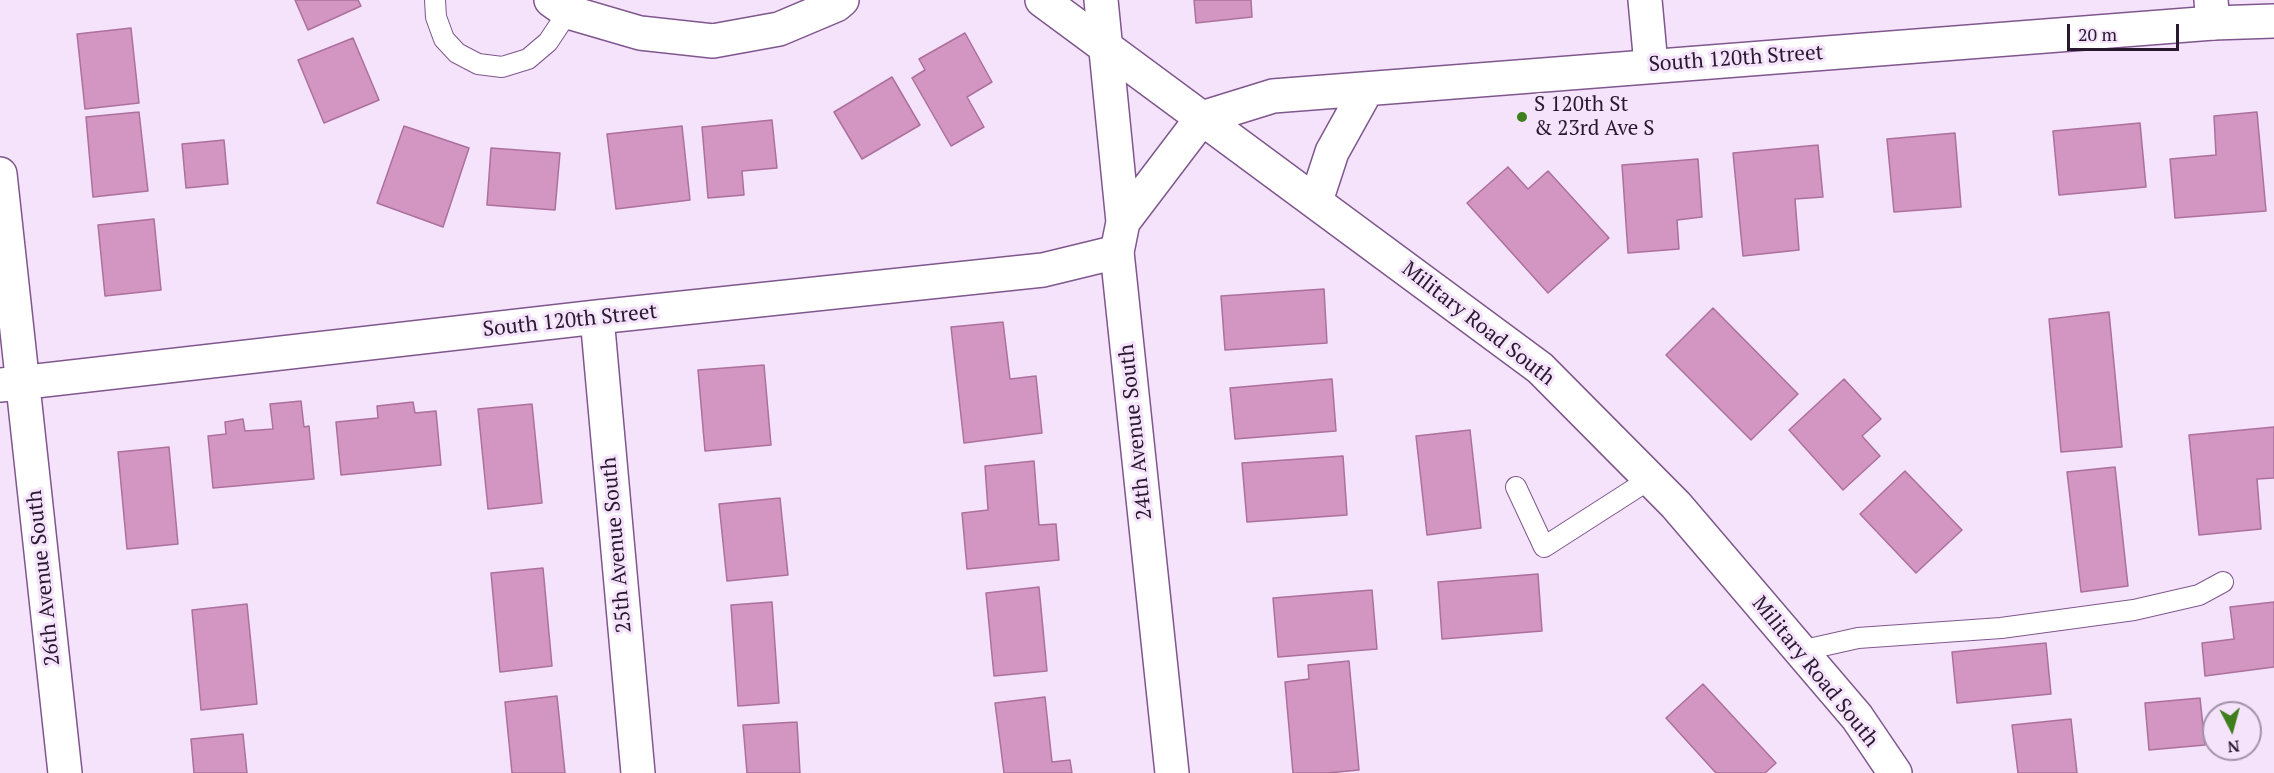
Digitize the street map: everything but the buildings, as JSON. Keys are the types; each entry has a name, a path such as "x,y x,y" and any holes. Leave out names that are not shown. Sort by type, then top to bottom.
{"street":[{"path":"559,6 640,33 713,41 779,29 836,5 842,0"},
{"name":"Military Road South","path":"1042,0 1540,368 1676,506 1857,717 1895,773"},
{"path":"1101,0 1106,47"},
{"path":"1645,0 1651,65"},
{"name":"South 120th Street","path":"1202,118 1273,96 1651,65 2212,12 2274,21"},
{"name":"24th Avenue South","path":"1106,47 1120,237 1172,773"},
{"path":"1316,201 1332,152 1367,89"},
{"path":"1120,237 1202,118"},
{"name":"26th Avenue South","path":"0,174 11,383 65,773"},
{"name":"South 120th Street","path":"11,383 597,317 1043,270 1120,237"},
{"name":"25th Avenue South","path":"597,317 638,773"}],"lane":[{"path":"435,0 436,17 444,39 457,53 478,64 502,67 528,59 548,42 559,6"},
{"path":"1516,487 1544,547 1650,478"},
{"path":"1800,651 1858,638 2001,628 2134,610 2199,595 2223,582"}],"place":[{"name":"S 120th St & 23rd Ave S","path":"1522,117"}]}
